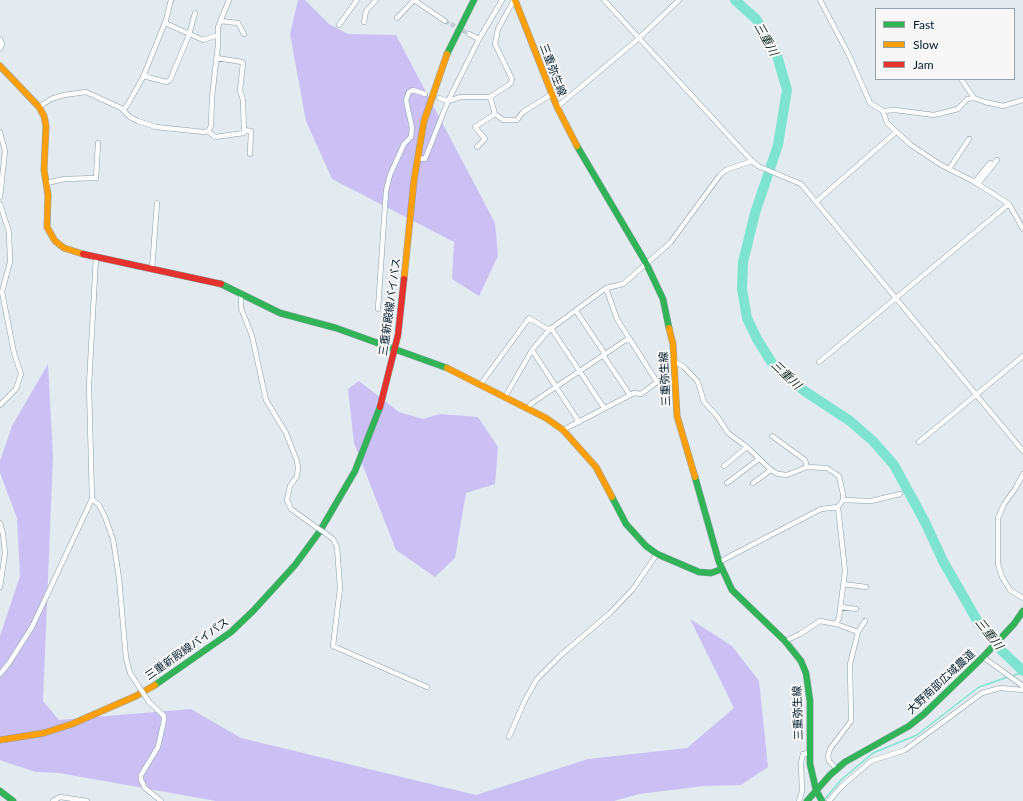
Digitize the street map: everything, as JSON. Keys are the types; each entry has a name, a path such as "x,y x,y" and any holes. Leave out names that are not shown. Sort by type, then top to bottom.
{"main road":[{"name":"三重新殿線バイパス","path":"0,740 44,733 136,696 165,679 200,655 231,632 253,611 295,565 320,531 340,500 355,471 374,425 395,350 417,158 431,96 452,41 474,0"},
{"name":"三重弥生線","path":"515,0 557,107 573,139 646,263 662,299 671,329 677,416 722,569 732,590 785,641 801,661 806,673 810,701 810,764 816,790 822,800"},
{"path":"0,66 39,107 44,116 46,126 44,170 48,194 46,220 47,227 55,241 64,248 76,253 213,282 241,293 280,313 336,328 451,370 480,386 505,397 564,430 596,467 632,532 646,546 657,554 699,572 711,573 722,569"},
{"name":"大野南部広域農道","path":"807,801 837,769 862,751 909,726 984,655 1014,624 1023,611"},
{"path":"0,791 13,801"}],"street":[{"path":"123,110 128,104 143,76 165,24 171,0"},
{"path":"208,131 211,126 212,97 220,21 229,0"},
{"path":"339,26 357,0"},
{"path":"364,22 366,11 376,0"},
{"path":"397,18 414,0 445,21"},
{"path":"417,158 425,159 448,101 479,39 502,0"},
{"path":"439,98 448,101 461,97 490,97 511,83 512,79 495,44 498,29 515,0"},
{"path":"604,0 638,39 752,162 758,166 795,180 801,184 817,201 1023,451"},
{"path":"557,107 638,39 680,0"},
{"path":"820,0 849,55 870,103 883,111 894,110 934,115 958,109 967,99 974,98 998,106 1023,100"},
{"path":"143,76 167,82 170,80 189,35 196,13"},
{"path":"220,21 238,23 244,34"},
{"path":"165,24 203,40 218,35"},
{"path":"469,34 479,39"},
{"path":"0,39 2,44 0,49"},
{"path":"217,58 242,62 243,64 240,90 243,100 244,130"},
{"path":"962,80 974,98"},
{"path":"378,309 386,191 390,175 404,144 411,137 412,128 406,100 409,92 413,90 426,94"},
{"path":"39,107 51,99 64,95 86,92 93,94 123,110 130,117 156,126 204,132 208,131 215,137 244,132 244,130 251,131 250,154"},
{"path":"490,97 495,114 503,120 517,120 523,112 552,94"},
{"path":"883,111 887,123 911,145 1009,204 1023,229"},
{"path":"477,147 485,139 475,127 495,114"},
{"path":"0,132 5,151 0,197"},
{"path":"817,201 896,132"},
{"path":"949,169 968,139"},
{"path":"46,183 64,178 96,178 98,143"},
{"path":"976,183 997,160"},
{"path":"505,397 532,350 550,329 606,288 623,284 674,238 720,175 726,170 752,162"},
{"path":"976,183 990,163"},
{"path":"152,269 157,203"},
{"path":"819,362 1009,204"},
{"path":"0,205 9,232 10,262 1,292 14,353 21,374 16,389 0,405"},
{"path":"0,674 9,663 32,627 92,499 89,385 96,257"},
{"path":"606,288 613,312 657,382"},
{"path":"241,293 240,308 252,336 266,400 286,432 297,461 298,468 296,476 290,486 287,500 291,509 325,533 333,540 337,547 340,588 333,646 427,687"},
{"path":"576,311 630,395"},
{"path":"480,386 529,318 550,329 604,408"},
{"path":"527,409 532,403 629,338"},
{"path":"532,350 579,422"},
{"path":"919,442 1023,356"},
{"path":"674,361 684,367 698,382 704,402 717,416 728,433 747,447 771,470 778,474 787,475 807,467 827,468 834,471 839,476 843,500 838,507 844,570 840,618 836,624"},
{"path":"564,430 634,393 641,394 657,382 674,382"},
{"path":"772,436 805,460 807,467"},
{"path":"724,466 747,447"},
{"path":"727,483 759,459"},
{"path":"753,483 771,470"},
{"path":"1023,474 1015,489 1004,504 998,518 998,564 1002,577 1010,590 1023,598"},
{"path":"843,500 871,501 900,494"},
{"path":"92,499 99,505 113,538 119,578 126,658 130,673 149,702 164,716 158,747 141,775 141,780 145,788 161,801"},
{"path":"719,562 821,509 838,507"},
{"path":"0,523 3,534 4,553 0,587"},
{"path":"509,738 524,700 537,679 557,659 610,613 633,589 657,554"},
{"path":"843,584 866,587"},
{"path":"841,607 856,609"},
{"path":"785,641 800,634 820,621 836,624 858,632"},
{"path":"837,769 829,761 828,756 830,749 851,721 850,664 858,632 865,621"},
{"path":"984,655 1002,672 1023,686"},
{"path":"830,801 841,787 871,761 905,750 982,693 991,689 1000,688 1023,690"},
{"path":"799,801 802,791 801,764 803,754 810,753"},
{"path":"52,801 60,797 87,801"}],"shaded area":[{"path":"298,0 305,0 329,24 348,34 396,35 495,223 498,256 479,296 452,279 454,242 332,179 306,121 290,34"},
{"path":"48,364 53,456 43,701 59,720 191,709 241,738 476,795 588,759 687,748 734,708 690,619 732,646 759,681 768,767 741,785 704,786 639,794 614,801 216,801 59,773 36,772 0,760 0,636 20,576 17,518 0,473 0,461 12,426"},
{"path":"359,381 399,412 423,419 440,414 478,417 498,447 495,484 466,493 455,558 435,577 396,550 354,443 348,389"}],"waterway":[{"name":"三重川","path":"735,0 756,19 776,52 787,90 778,145 755,213 743,262 742,289 747,318 757,339 772,363 803,390 850,421 873,441 894,465 925,522 943,561 978,622 1002,651 1023,671"},
{"path":"1012,676 1023,672"},
{"path":"825,799 841,780 873,753 917,735 979,687 1008,677"}],"tunnel":[{"path":"445,21 469,34"}],"traffic: fast":[{"path":"447,54 474,0"},
{"path":"577,146 646,263 663,299 669,328"},
{"path":"221,284 280,313 336,328 447,368"},
{"path":"155,685 231,632 253,611 295,565 320,531 355,471 380,407"},
{"path":"695,477 719,562 732,590 785,641 801,661 806,673 810,701 810,764 816,790 822,801"},
{"path":"612,497 626,524 646,546 657,554 699,572 711,573 722,569"},
{"path":"807,801 830,775 845,762 909,726 924,714 983,657 1014,624 1023,611"},
{"path":"0,791 13,801"}],"traffic: slow":[{"path":"515,0 557,107 577,146"},
{"path":"404,279 414,180 424,121 447,54"},
{"path":"0,66 39,107 44,116 46,126 44,170 48,195 47,227 55,241 64,248 83,254"},
{"path":"669,328 673,344 677,416 695,477"},
{"path":"447,368 546,418 563,430 596,467 612,497"},
{"path":"0,740 44,733 72,724 136,696 155,685"}],"traffic: jam":[{"path":"83,254 221,284"},
{"path":"380,407 398,335 404,279"}]}
